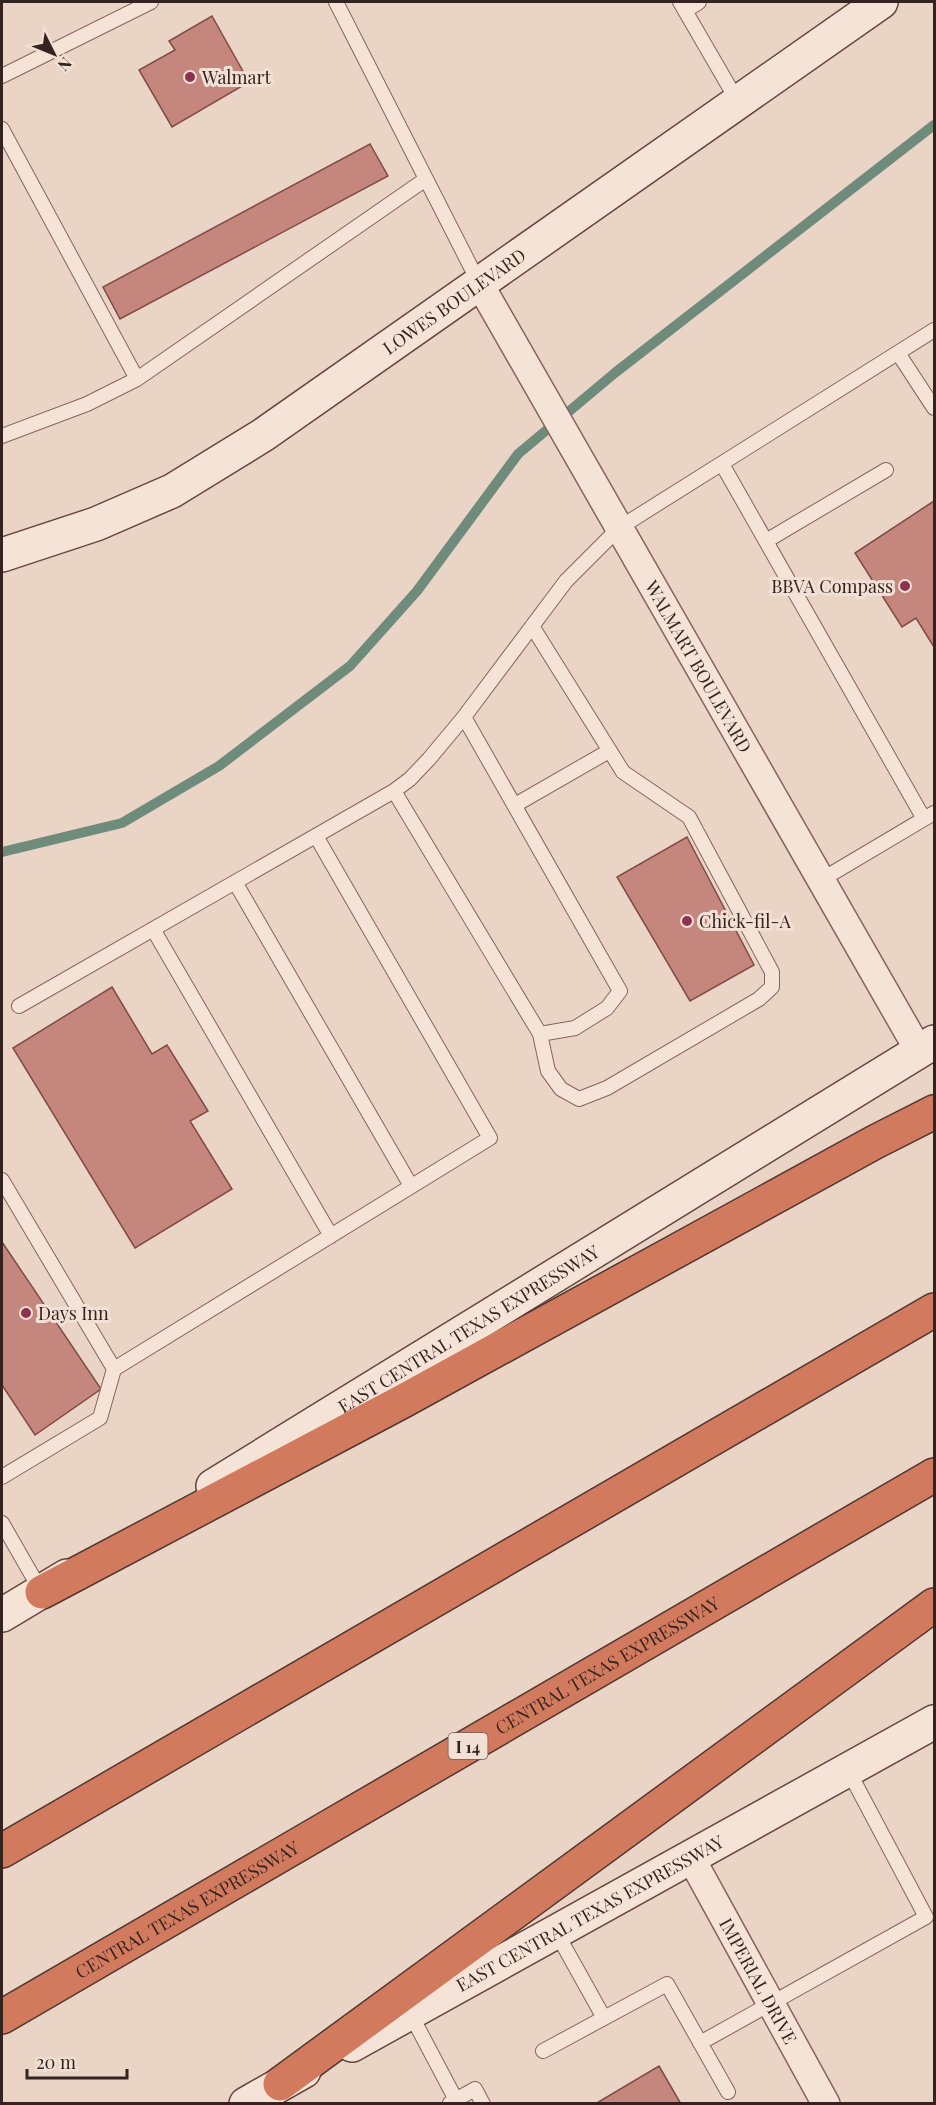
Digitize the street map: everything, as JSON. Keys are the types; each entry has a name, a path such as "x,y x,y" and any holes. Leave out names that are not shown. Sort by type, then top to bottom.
{"highway":[{"path":"42,1592 403,1401 864,1147 934,1112"},
{"path":"2,1851 934,1310"},
{"name":"CENTRAL TEXAS EXPRESSWAY","path":"2,2017 934,1476"},
{"path":"280,2085 934,1605"}],"main road":[{"name":"LOWES BOULEVARD","path":"2,555 96,524 172,491 263,435 881,2"},
{"name":"EAST CENTRAL TEXAS EXPRESSWAY","path":"2,1615 927,1046"},
{"name":"EAST CENTRAL TEXAS EXPRESSWAY","path":"246,2103 934,1722"}],"street":[{"name":"WALMART BOULEVARD","path":"479,283 821,880 927,1046"},
{"name":"IMPERIAL DRIVE","path":"691,1858 826,2103"}],"lane":[{"path":"2,76 151,2"},
{"path":"336,2 479,283"},
{"path":"699,2 683,6 738,102"},
{"path":"2,129 137,379"},
{"path":"2,436 87,404 137,379 426,179"},
{"path":"19,1006 394,791 410,779 464,717 566,581 619,528 934,330"},
{"path":"898,353 934,408"},
{"path":"722,464 929,816 821,880"},
{"path":"766,541 885,470"},
{"path":"394,791 540,1034 548,1071 561,1089 579,1099 607,1088 759,999 772,987 772,972 689,817 623,772 532,626"},
{"path":"464,717 620,992 607,1008 575,1028 540,1034"},
{"path":"515,805 609,751"},
{"path":"2,1477 100,1418 114,1369 490,1138 316,836"},
{"path":"235,882 411,1186"},
{"path":"153,929 331,1236"},
{"path":"2,1180 114,1369"},
{"path":"2,1523 42,1592"},
{"path":"700,2043 926,1917 848,1770"},
{"path":"556,1932 604,2018"},
{"path":"543,2051 667,1984 728,2092"},
{"path":"410,2013 452,2102 475,2089 483,2103"}],"building":[{"path":"212,16 249,82 172,127 139,70 175,50 169,41"},
{"path":"370,144 388,176 120,319 103,287"},
{"name":"BBVA Compass","path":"934,501 934,647 916,618 902,627 855,553"},
{"name":"Chick-fil-A","path":"687,837 754,965 690,1001 617,877"},
{"path":"112,987 152,1054 167,1045 208,1111 190,1121 232,1189 135,1248 13,1048"},
{"name":"Days Inn","path":"2,1242 101,1389 35,1435 2,1385"},
{"path":"659,2066 681,2104 595,2104"}],"waterway":[{"path":"2,852 122,823 219,766 350,666 417,591 518,454 616,372 934,125"}],"place":[{"name":"Walmart","path":"190,77"},
{"name":"BBVA Compass","path":"905,586"},
{"name":"Chick-fil-A","path":"687,921"},
{"name":"Days Inn","path":"26,1313"}]}
